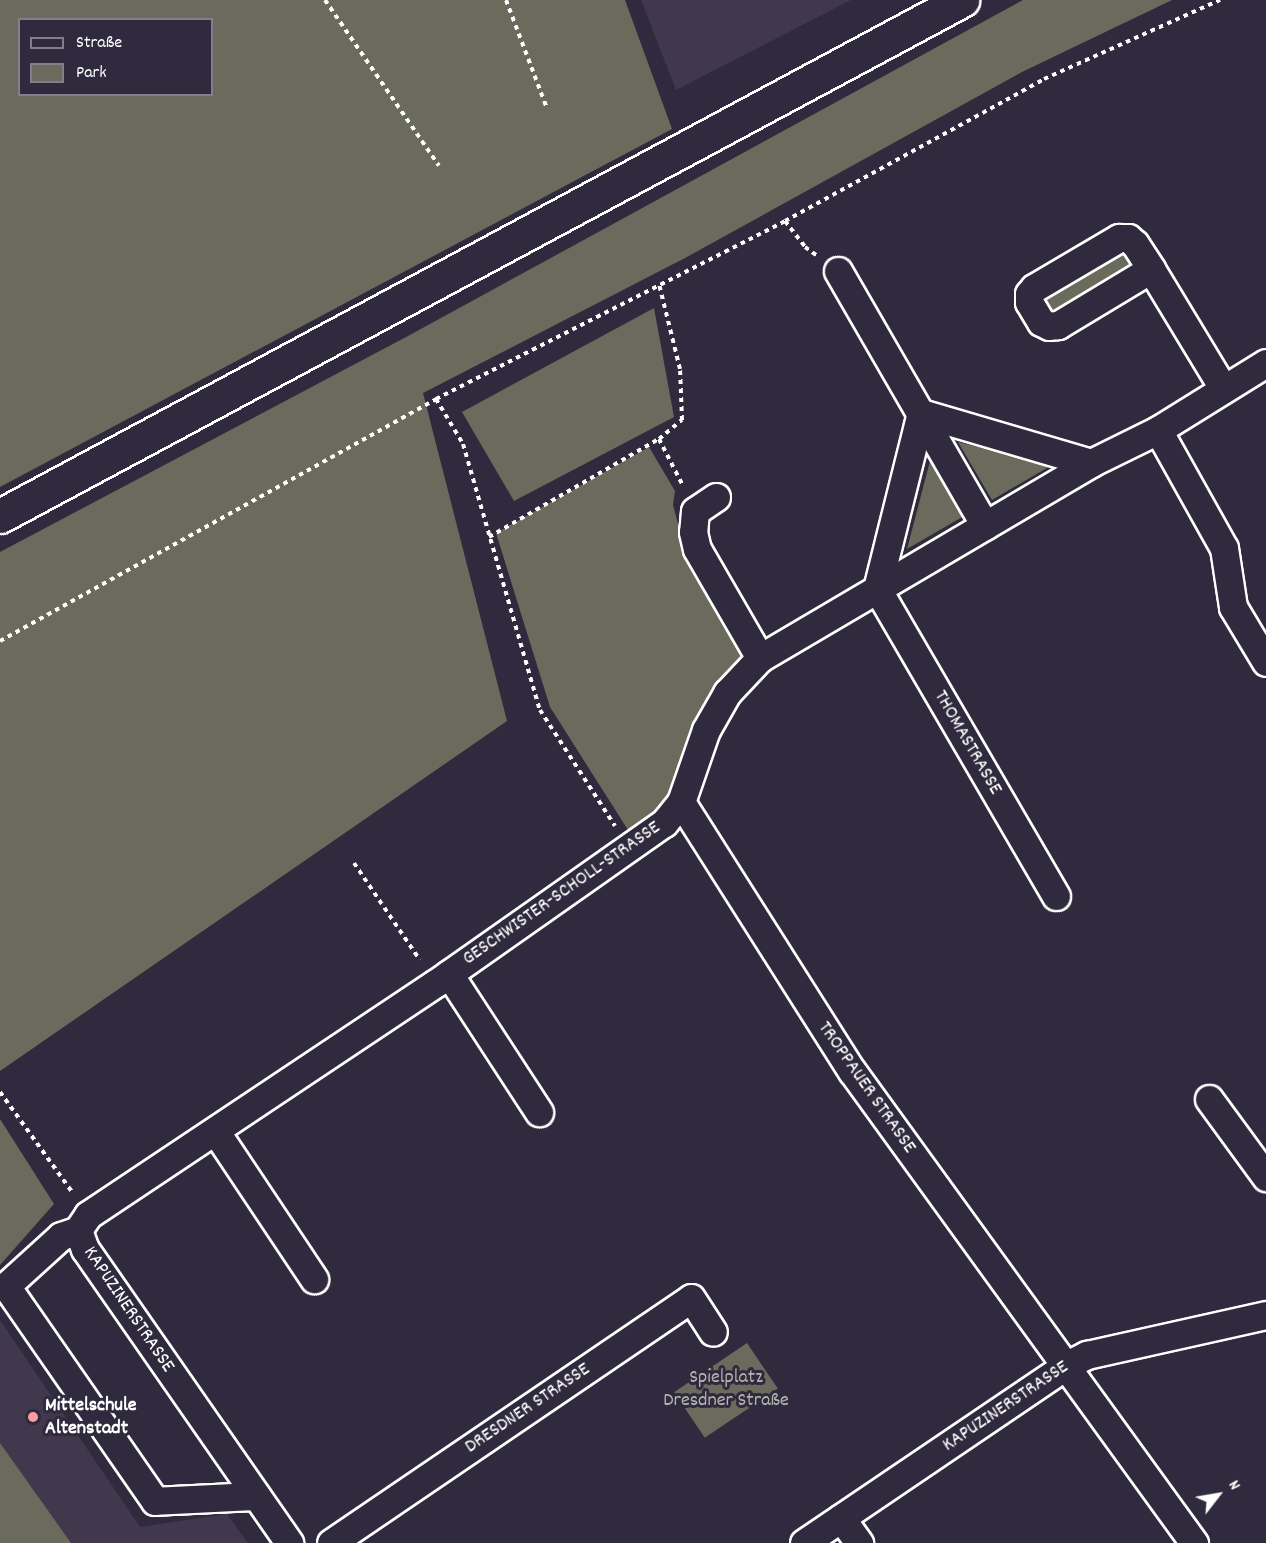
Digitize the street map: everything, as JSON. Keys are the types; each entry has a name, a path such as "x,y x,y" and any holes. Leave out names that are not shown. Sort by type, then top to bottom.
{"main road":[{"path":"0,516 962,0"}],"street":[{"path":"1151,269 1223,388"},
{"path":"838,271 985,526"},
{"name":"GESCHWISTER-SCHOLL-STRASSE","path":"83,1222 443,979 664,823 681,802 706,730 727,693 760,658 1091,463 1158,430 1266,363"},
{"path":"921,413 1091,463"},
{"path":"877,589 921,413"},
{"path":"1158,430 1224,548 1233,607 1266,662"},
{"path":"705,504 693,525 697,549 760,658"},
{"name":"THOMASTRASSE","path":"877,589 1056,896"},
{"name":"TROPPAUER STRASSE","path":"681,802 852,1071 1194,1543"},
{"name":"GESCHWISTER-SCHOLL-STRASSE","path":"443,979 539,1112"},
{"path":"1209,1099 1266,1177"},
{"path":"216,1132 314,1279"},
{"name":"KAPUZINERSTRASSE","path":"256,1496 154,1501 6,1286 61,1236 83,1222 85,1249 289,1543"},
{"name":"DRESDNER STRASSE","path":"331,1543 691,1298 713,1332"},
{"name":"KAPUZINERSTRASSE","path":"804,1543 1065,1366 1087,1355 1266,1316"},
{"path":"841,1518 859,1543"}],"path":[{"path":"325,0 439,166"},
{"path":"506,0 546,106"},
{"path":"0,641 436,399 658,283 785,221 1044,79 1220,0"},
{"path":"785,221 805,248 838,271"},
{"path":"489,537 659,439 682,420 680,369 658,283"},
{"path":"436,399 463,444 540,710 630,849"},
{"path":"659,439 705,504"},
{"path":"354,864 443,979"},
{"path":"0,1092 83,1222"}],"shaded area":[{"path":"641,0 851,0 676,90"},
{"name":"Mittelschule Altenstadt","path":"0,1320 140,1527 227,1514 248,1543 0,1543"}],"green space":[{"path":"0,0 625,0 672,129 0,487"},
{"path":"1023,0 1172,0 1022,72 685,258 423,393 507,721 0,1071 0,552 408,336"},
{"path":"1119,250 1127,253 1132,261 1130,269 1055,313 1047,311 1042,303 1043,295"},
{"path":"654,308 674,417 514,501 462,412"},
{"path":"958,442 1052,465 992,500"},
{"path":"649,447 675,491 673,505 680,531 748,652 681,763 668,795 653,813 628,830 550,707 496,533"},
{"path":"931,457 964,516 907,549"},
{"path":"0,1119 54,1204 0,1265"},
{"name":"Spielplatz Dresdner Straße","path":"747,1343 778,1389 705,1438 674,1392"},
{"path":"0,1443 71,1543 0,1543"}],"place":[{"name":"Mittelschule Altenstadt","path":"33,1417"}]}
